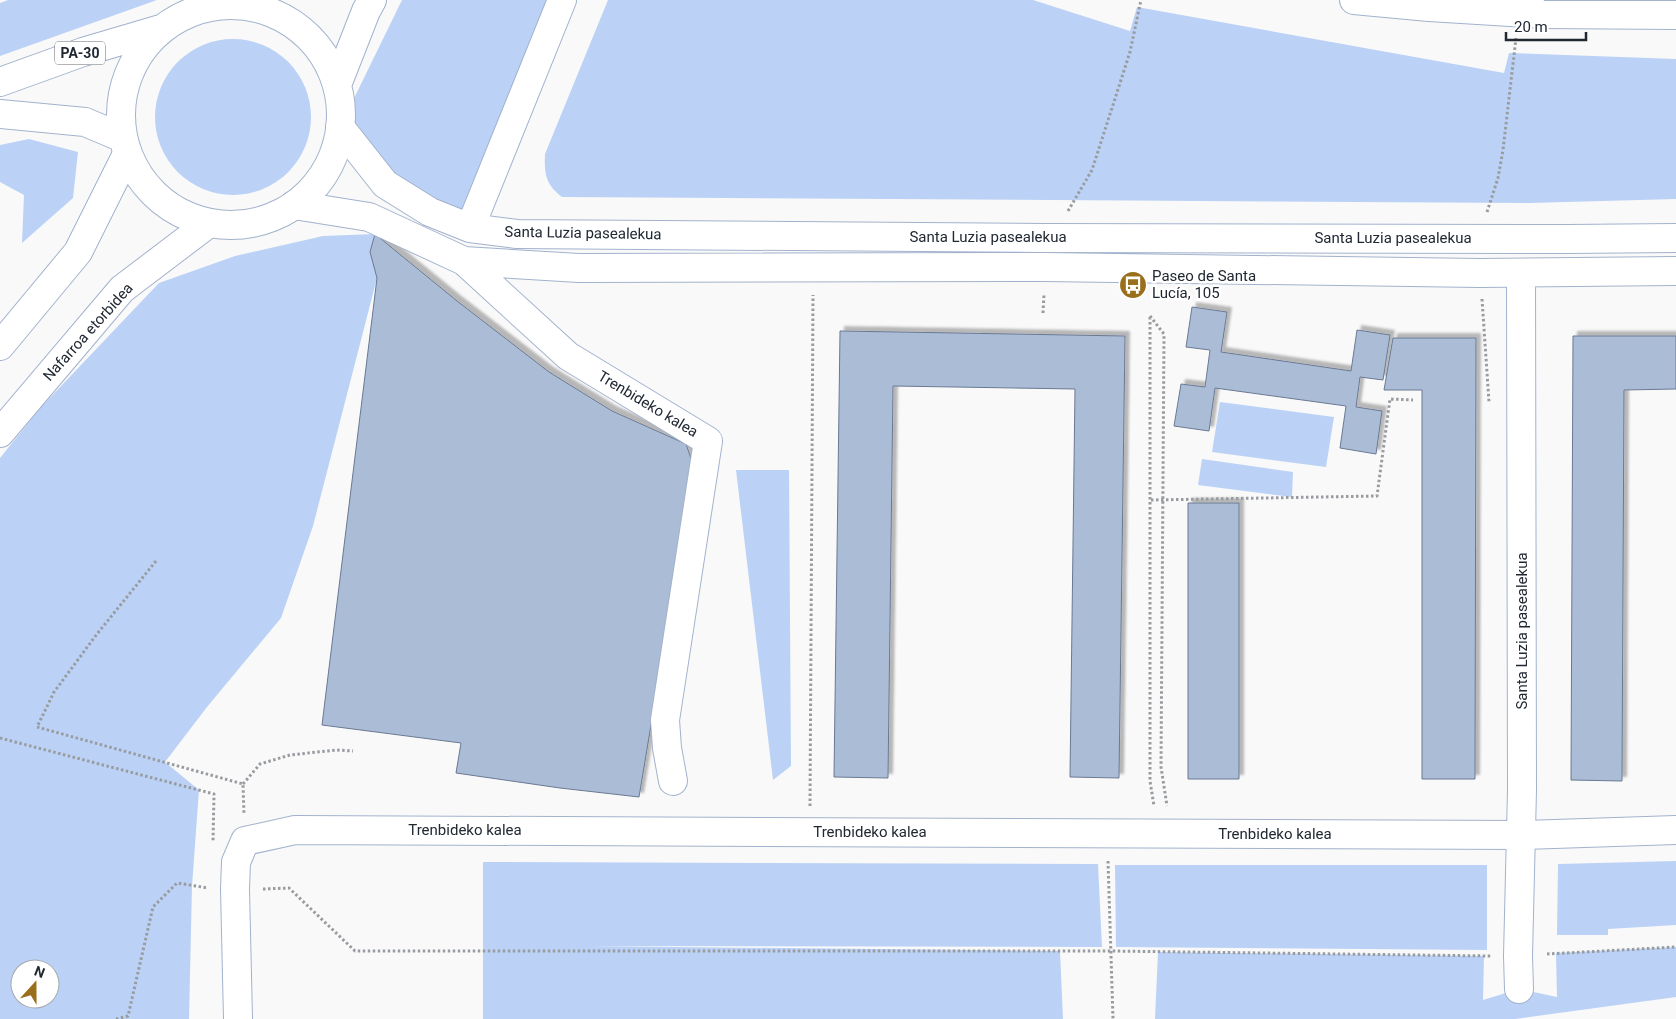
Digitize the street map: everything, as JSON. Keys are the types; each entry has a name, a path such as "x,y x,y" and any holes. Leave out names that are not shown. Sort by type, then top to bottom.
{"main road":[{"name":"PA-30","path":"337,85 372,0"},
{"path":"470,228 562,0"},
{"path":"1354,0 1429,8 1519,6 1676,15"},
{"name":"PA-30","path":"0,82 83,52 162,28 212,3 255,4 305,34 324,57 337,85 340,127 333,157 317,184 294,205 268,219 239,225 209,223 175,210 146,186 125,146 121,129 120,103 126,78 141,51 162,28"},
{"path":"0,114 85,122 125,146 78,252 0,346"},
{"name":"Santa Luzia pasealekua","path":"340,127 385,184 430,212 470,228 527,234 1029,238 1676,238"},
{"name":"Santa Luzia pasealekua","path":"294,205 369,217 464,261 579,268 1044,267 1480,273 1676,271"},
{"name":"Nafarroa etorbidea","path":"0,433 122,289 209,223"},
{"name":"Trenbideko kalea","path":"464,261 568,356 708,441 665,720 667,748 673,781"},
{"name":"Santa Luzia pasealekua","path":"1519,989 1518,956 1522,835 1521,273"},
{"name":"Trenbideko kalea","path":"245,841 296,830 1522,835 1676,830"},
{"path":"238,1019 236,862 245,841"}],"path":[{"path":"1065,214 1092,170 1130,52 1141,0"},
{"path":"1481,238 1482,222 1498,178 1503,150 1519,6"},
{"path":"810,832 813,268"},
{"path":"1480,273 1489,402"},
{"path":"1150,316 1164,334 1161,767 1169,820 1162,834 1156,820 1150,781 1150,316"},
{"path":"1151,500 1377,496 1390,399 1413,400"},
{"path":"156,561 97,634 54,692 37,727 243,784"},
{"path":"0,738 214,794 213,851"},
{"path":"245,841 243,784 260,764 290,755 336,750 353,751"},
{"path":"1108,861 1113,1019"},
{"path":"116,1019 128,1016 153,907 178,883 213,889 289,888 355,951 1111,951 1493,956"},
{"path":"1546,954 1676,947"}],"shaded area":[{"path":"8,0 157,0 0,56 0,3"},
{"path":"402,0 553,0 470,228 430,212 340,127"},
{"path":"608,0 1033,0 1130,31 1137,7 1504,73 1509,53 1676,59 1676,199 1529,203 562,197 552,188 547,178 545,154"},
{"path":"233,39 263,45 276,52 288,62 298,74 305,87 311,117 305,147 298,160 288,172 276,182 263,189 233,195 203,189 190,182 178,172 168,160 161,147 155,117 161,87 168,74 178,62 190,52 203,45"},
{"path":"29,139 78,152 73,198 22,243 24,195 0,182 0,145"},
{"path":"375,234 377,278 313,526 281,618 207,707 165,762 199,790 192,886 189,1019 0,1019 0,458 42,406 159,283 235,256 323,236"},
{"path":"1220,402 1334,417 1326,467 1212,452"},
{"path":"1202,459 1293,472 1292,497 1198,485"},
{"path":"736,470 789,470 791,766 773,780"},
{"path":"1676,861 1676,925 1608,929 1608,935 1557,935 1558,864"},
{"path":"483,862 1098,864 1102,947 584,946 1060,951 1063,1019 483,1019"},
{"path":"1115,865 1487,865 1487,950 1116,947"},
{"path":"1676,947 1676,997 1515,1019 1155,1019 1158,952 1484,956 1483,1000 1519,989 1557,997 1556,953"}],"building":[{"path":"375,234 457,301 549,372 612,411 686,444 694,467 639,797 456,773 461,743 322,725 377,278 370,252"},
{"path":"1192,307 1227,312 1221,352 1351,371 1357,330 1390,335 1383,380 1360,377 1356,407 1382,411 1376,454 1340,448 1346,406 1215,388 1209,431 1174,426 1181,384 1205,387 1210,350 1186,347"},
{"path":"840,331 1125,336 1119,778 1070,777 1075,389 893,386 888,778 834,777"},
{"path":"1573,336 1676,336 1676,389 1624,390 1622,781 1571,780"},
{"path":"1393,338 1476,338 1475,779 1422,779 1422,390 1384,390"},
{"path":"1188,503 1239,503 1239,779 1188,779"}],"place":[{"name":"Paseo de Santa Lucía, 105","path":"1133,285"}]}
